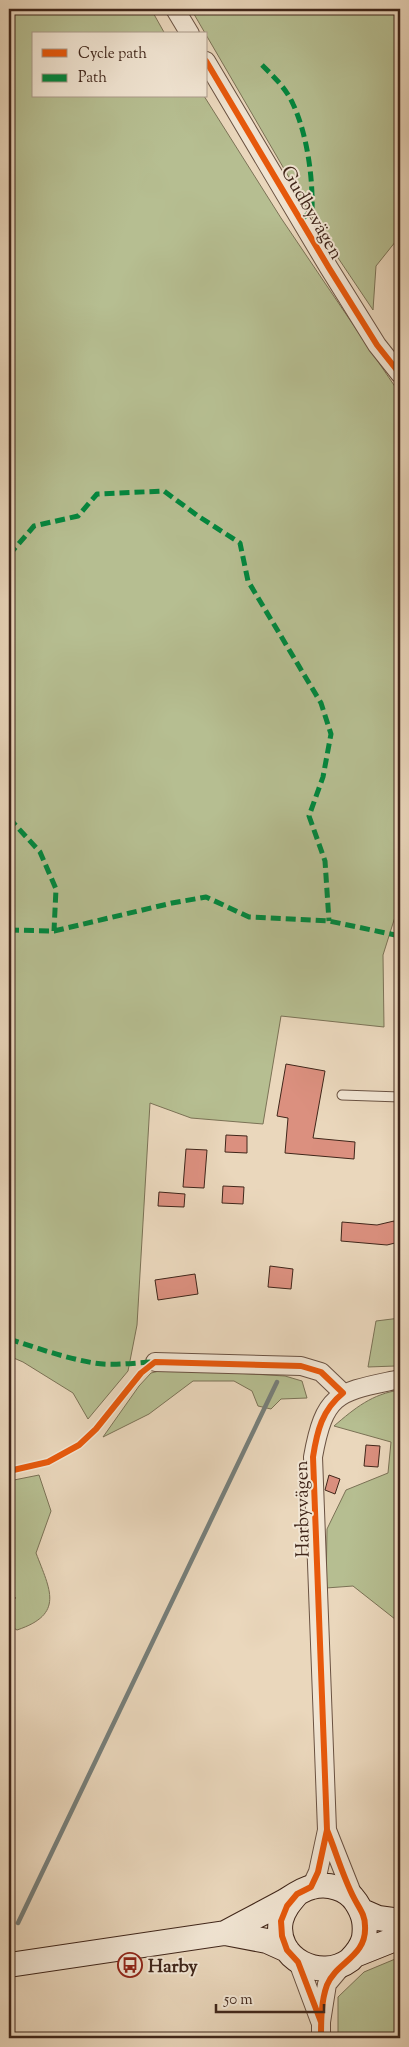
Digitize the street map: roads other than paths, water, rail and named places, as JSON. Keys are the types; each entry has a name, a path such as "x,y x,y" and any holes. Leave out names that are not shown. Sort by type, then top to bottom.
{"street":[{"path":"175,9 189,32"},
{"name":"Gudbyvägen","path":"208,64 329,268 377,345 400,374"},
{"path":"155,1362 301,1366 320,1372 343,1393 366,1385 400,1379"},
{"name":"Harbyvägen","path":"304,1891 318,1872 327,1830 313,1457 318,1432 331,1403 343,1393"},
{"name":"Harbyvägen","path":"327,1830 358,1905"},
{"path":"225,1933 304,1891 326,1885 341,1889 358,1905 378,1918 400,1921"},
{"path":"304,1891 286,1906 281,1921 282,1936 293,1956 321,2030"},
{"path":"321,2030 327,1984 363,1942 366,1927 358,1905"},
{"path":"9,1964 225,1933 267,1941 312,1968 328,1970 400,1937"}],"lane":[{"path":"342,1095 400,1097"}],"waterway":[{"path":"18,1923 277,1382"}],"place":[{"name":"Harby","path":"130,1965"}]}
